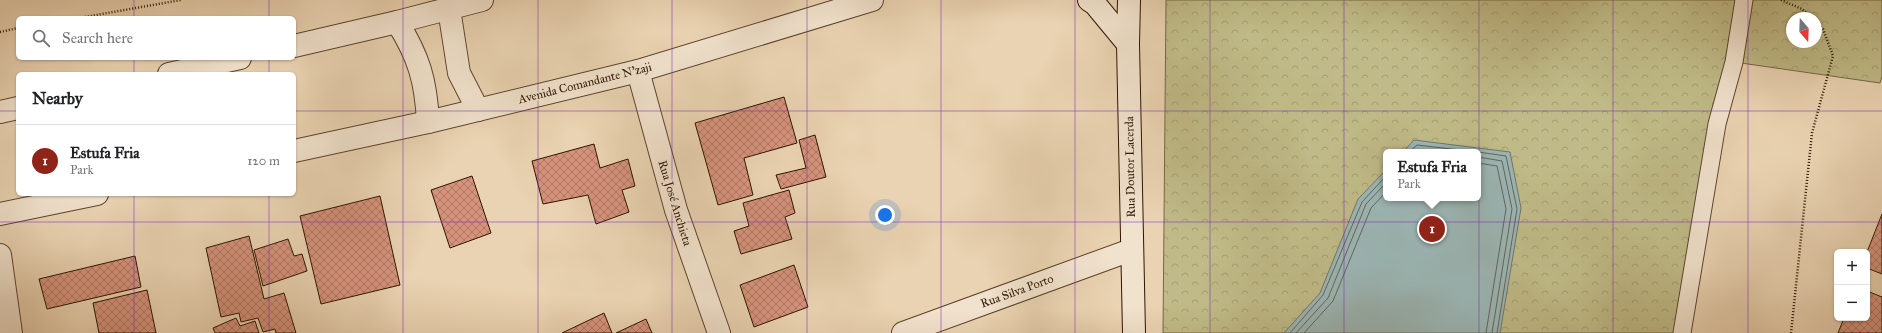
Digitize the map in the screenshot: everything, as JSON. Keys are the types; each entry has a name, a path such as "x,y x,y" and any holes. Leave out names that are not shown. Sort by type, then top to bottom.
{"street":[{"path":"296,46 482,0"},
{"name":"Avenida Comandante N'zaji","path":"296,151 428,122 638,71 872,0"},
{"path":"1089,0 1095,4 1128,44"},
{"name":"Rua Doutor Lacerda","path":"1129,0 1128,44 1132,250 1130,332"},
{"path":"449,9 459,73 478,110"},
{"path":"397,22 411,45 421,69 427,94 428,122"},
{"path":"179,72 231,60"},
{"name":"Rua José Anchieta","path":"638,71 676,210 718,333"},
{"path":"0,112 16,108"},
{"path":"0,214 86,196"},
{"name":"Rua Silva Porto","path":"902,333 1132,250"},
{"path":"0,255 11,333"}],"lane":[{"path":"1682,333 1717,124 1734,62 1744,0"}],"path":[{"path":"90,16 181,0"},
{"path":"1781,0 1802,9 1805,12"},
{"path":"0,32 16,28"},
{"path":"1791,333 1812,133 1833,56 1822,28"}],"green space":[{"path":"1166,0 1882,0 1882,76 1880,83 1734,62 1682,333 1163,333"}],"water":[{"path":"1414,140 1510,152 1521,208 1500,333 1284,333 1320,293 1358,199 1383,173 1383,201 1481,201 1481,149 1406,149"}],"building":[{"path":"784,97 797,143 744,158 753,195 718,205 695,123"},
{"path":"815,135 826,177 781,189 776,175 806,168 799,140"},
{"path":"594,144 600,168 628,159 635,186 622,190 629,212 596,224 588,195 543,204 532,161"},
{"path":"472,176 491,233 450,248 431,190"},
{"path":"789,190 795,213 785,217 792,239 741,254 734,231 749,226 743,203"},
{"path":"380,196 400,285 321,304 300,216"},
{"path":"1882,214 1882,274 1870,269 1870,249 1868,249"},
{"path":"249,236 264,299 284,293 296,333 276,333 275,329 263,332 258,318 241,322 239,313 221,317 206,248"},
{"path":"288,239 294,256 302,254 307,271 263,286 254,250"},
{"path":"135,256 141,287 47,309 39,279"},
{"path":"794,265 808,307 754,327 740,285"},
{"path":"147,290 156,333 99,333 93,303"},
{"path":"1870,292 1882,297 1882,333 1838,333 1843,321 1870,321"},
{"path":"604,313 612,333 562,333"},
{"path":"236,318 240,326 255,321 259,333 215,333 213,328"},
{"path":"646,319 652,333 616,333"}],"place":[{"name":"Estufa Fria","path":"1432,229"}]}
